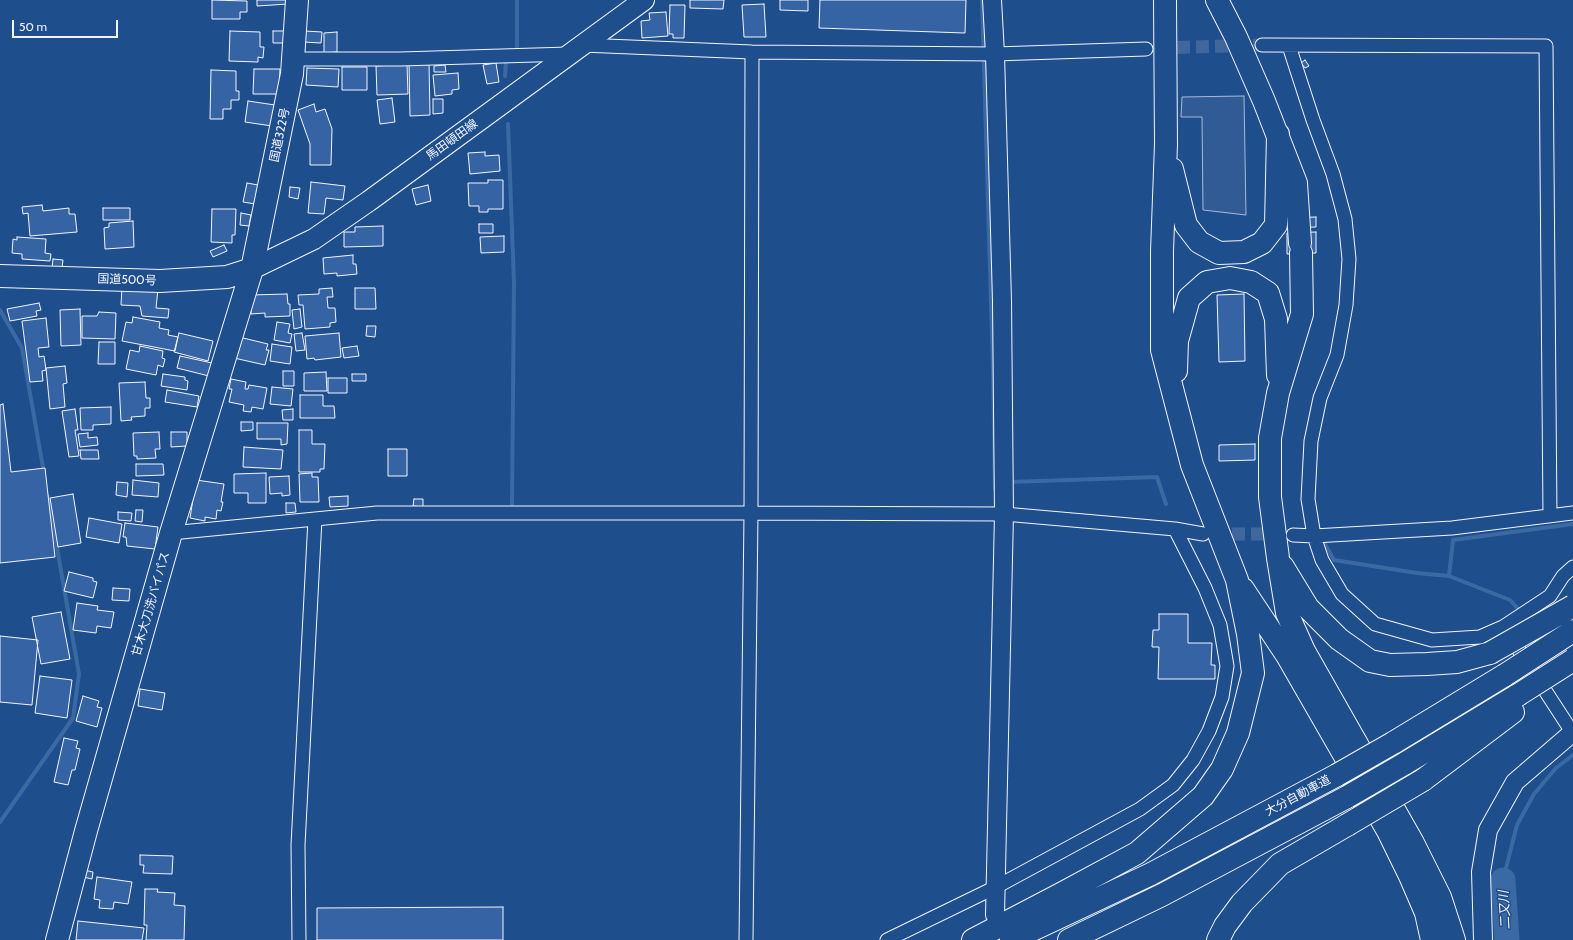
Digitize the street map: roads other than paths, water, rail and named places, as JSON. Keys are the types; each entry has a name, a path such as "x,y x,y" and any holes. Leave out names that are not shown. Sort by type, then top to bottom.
{"highway":[{"name":"国道322号","path":"252,269 292,74 297,0"},
{"path":"973,940 1137,853 1204,796 1222,769 1238,733 1253,673 1248,634 1237,580 1192,465 1162,350 1162,251 1166,144 1165,0"},
{"path":"1217,0 1236,37 1278,134 1296,182 1302,314 1278,393 1270,438 1270,497 1287,613 1304,651 1413,843 1440,897 1454,940"},
{"path":"1166,144 1186,225 1199,242 1218,253 1244,252 1262,243 1276,225 1278,134"},
{"name":"国道500号","path":"0,276 160,281 227,277 252,269"},
{"name":"甘木大刀洗バイパス","path":"57,940 86,831 171,533 252,269"},
{"path":"1174,394 1177,341 1189,298 1207,282 1230,278 1251,282 1268,293 1276,319 1278,393"},
{"path":"1278,558 1308,608 1339,639 1370,661 1390,665 1457,662 1490,653 1573,606"},
{"path":"1237,580 1288,657 1388,831 1426,912 1432,940"},
{"name":"大分自動車道","path":"1011,940 1151,874 1337,775 1505,675 1573,631"},
{"name":"大分自動車道","path":"1069,940 1162,895 1347,796 1521,699 1573,660"},
{"path":"1218,940 1225,926 1242,903 1280,864 1423,780 1521,699 1573,668"}],"main road":[{"name":"馬田頓田線","path":"252,269 314,239 369,201 644,0"}],"street":[{"path":"992,0 995,54 1002,301 1004,484 995,915"},
{"path":"1262,45 1546,46 1550,516"},
{"path":"1289,46 1313,120 1333,174 1345,219 1349,259 1346,305 1337,355 1320,398 1311,440 1308,499 1314,536 1322,560 1342,594 1375,624 1432,640 1480,637 1503,626 1550,596 1563,576 1573,567"},
{"path":"294,59 408,59 575,50 995,54 1146,49"},
{"path":"746,940 751,513 752,52"},
{"path":"171,533 377,514 751,513 1004,514 1175,529 1203,534"},
{"path":"1293,534 1314,536 1452,528 1573,513"},
{"path":"299,940 298,845 315,519"},
{"path":"887,940 996,887 1140,809 1173,785 1194,760 1209,731 1222,697 1227,666 1220,625 1205,588 1175,529"},
{"path":"1482,940 1481,872 1488,830 1515,782 1573,732 1503,626"}],"waterway":[{"path":"517,0 517,53"},
{"path":"982,0 995,489"},
{"path":"505,76 507,61"},
{"path":"508,124 514,282 512,505"},
{"path":"0,310 22,348 44,473"},
{"path":"1009,482 1157,477 1166,504"},
{"path":"0,822 73,718 79,674 48,496"},
{"path":"1449,576 1453,540 1573,524"},
{"path":"1322,539 1334,560 1417,573 1449,576 1510,600 1522,613"},
{"path":"1503,880 1517,825 1534,794 1556,768 1573,755"},
{"name":"二又川","path":"1503,880 1507,940"}],"tunnel":[{"path":"1158,48 1262,45"},
{"path":"1213,534 1281,534"}]}
